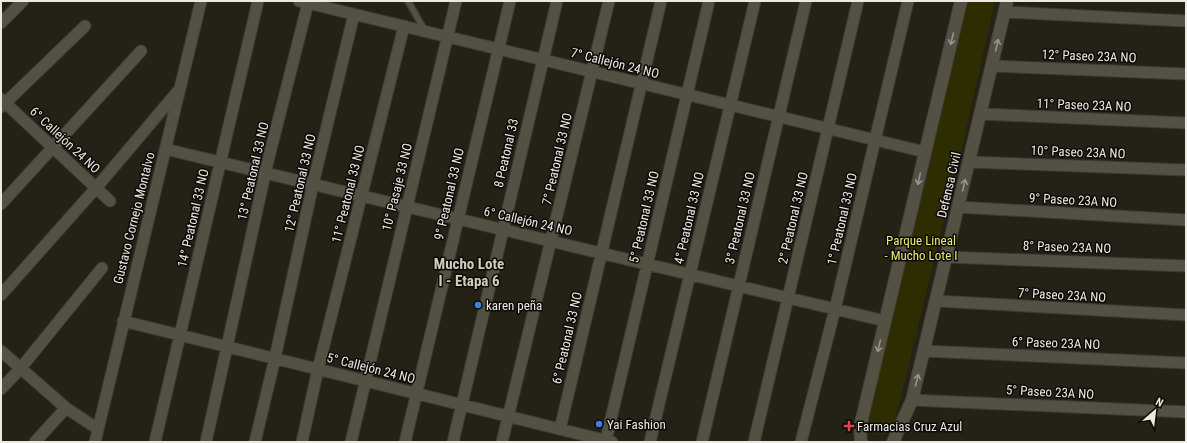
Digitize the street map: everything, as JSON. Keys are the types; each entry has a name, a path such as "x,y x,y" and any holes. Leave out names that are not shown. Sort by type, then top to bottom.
{"street":[{"path":"1,23 23,1"},
{"name":"Gustavo Cornejo Montalvo","path":"95,442 201,1"},
{"name":"14° Peatonal 33 NO","path":"155,442 258,1"},
{"name":"10° Pasaje 33 NO","path":"351,442 456,1"},
{"name":"9° Peatonal 33 NO","path":"405,442 510,1"},
{"name":"8 Peatonal 33","path":"453,442 557,1"},
{"name":"7° Peatonal 33 NO","path":"502,442 609,1"},
{"path":"641,83 661,1"},
{"name":"5° Peatonal 33 NO","path":"609,441 647,264 709,1"},
{"name":"4° Peatonal 33 NO","path":"650,442 755,1"},
{"name":"3° Peatonal 33 NO","path":"702,442 806,1"},
{"name":"2° Peatonal 33 NO","path":"754,442 858,1"},
{"name":"1° Peatonal 33 NO","path":"800,442 835,309 908,1"},
{"path":"861,442 860,427 962,1"},
{"name":"7° Callejón 24 NO","path":"304,2 925,152"},
{"name":"13° Peatonal 33 NO","path":"206,442 304,2"},
{"path":"1006,6 1186,21"},
{"name":"Defensa Civil","path":"894,442 912,400 1006,6"},
{"name":"12° Peatonal 33 NO","path":"255,442 276,358 313,184 354,14"},
{"path":"2,103 85,26"},
{"name":"11° Peatonal 33 NO","path":"302,442 318,369 404,26"},
{"path":"1,204 141,51"},
{"name":"12° Paseo 23A NO","path":"992,66 1186,74"},
{"name":"6° Peatonal 33 NO","path":"560,429 641,83"},
{"path":"1,295 96,188 180,89"},
{"name":"6° Callejón 24 NO","path":"2,103 53,147 110,201"},
{"name":"11° Paseo 23A NO","path":"981,114 1186,124"},
{"name":"6° Callejón 24 NO","path":"165,149 885,321"},
{"name":"10° Paseo 23A NO","path":"969,162 1186,170"},
{"name":"9° Paseo 23A NO","path":"958,207 1186,220"},
{"name":"8° Paseo 23A NO","path":"946,257 1186,266"},
{"path":"1,389 20,369 102,268"},
{"name":"7° Paseo 23A NO","path":"936,301 1186,315"},
{"name":"5° Callejón 24 NO","path":"123,321 609,441"},
{"path":"1,351 66,408 98,429"},
{"name":"6° Paseo 23A NO","path":"924,351 1186,363"},
{"name":"5° Paseo 23A NO","path":"912,400 1186,412"},
{"path":"35,442 66,408"}],"lane":[{"path":"408,1 425,32"}],"green space":[{"name":"Parque Lineal - Mucho Lote I","path":"965,1 995,1 964,139 893,429 884,434 875,434 869,431 866,422"}],"place":[{"name":"karen peña","path":"478,305"},
{"name":"Yai Fashion","path":"599,424"},
{"name":"Farmacias Cruz Azul","path":"849,426"}],"district":[{"name":"Mucho Lote I - Etapa 6","path":"469,272"}]}
